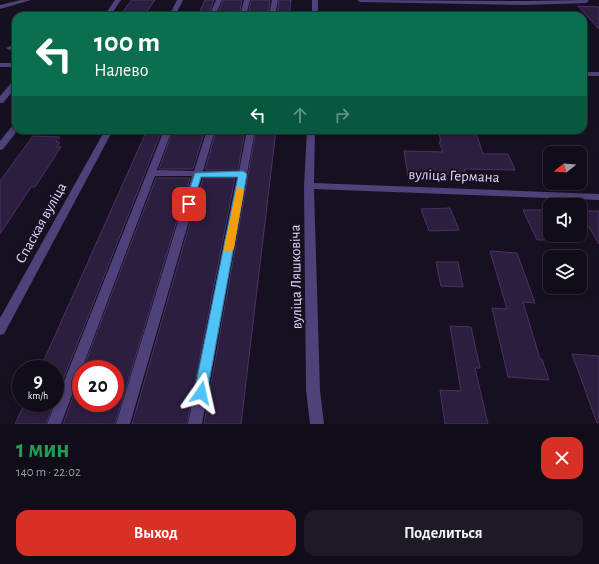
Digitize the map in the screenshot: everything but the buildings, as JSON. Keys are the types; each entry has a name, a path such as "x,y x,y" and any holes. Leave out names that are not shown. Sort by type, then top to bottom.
{"street":[{"path":"0,7 28,0"},
{"path":"110,12 118,0"},
{"path":"174,12 180,0"},
{"path":"214,12 219,0"},
{"path":"244,12 247,0"},
{"path":"273,12 275,0"},
{"path":"315,0 315,12"},
{"path":"360,0 586,1"},
{"path":"0,65 12,65"},
{"path":"587,74 599,74"},
{"path":"0,101 12,87"},
{"path":"0,146 12,132"},
{"name":"Спаская вуліца","path":"0,330 107,134"},
{"path":"54,424 166,134"},
{"path":"123,424 209,134"},
{"path":"195,424 250,134"},
{"name":"вуліца Ляшковіча","path":"312,134 309,186 313,390 317,424"},
{"path":"151,174 243,174"},
{"name":"вуліца Германа","path":"309,186 599,197"}],"slow traffic":[{"path":"229,248 240,190"}],"route":[{"path":"189,204 198,175 243,174 201,393"}]}
